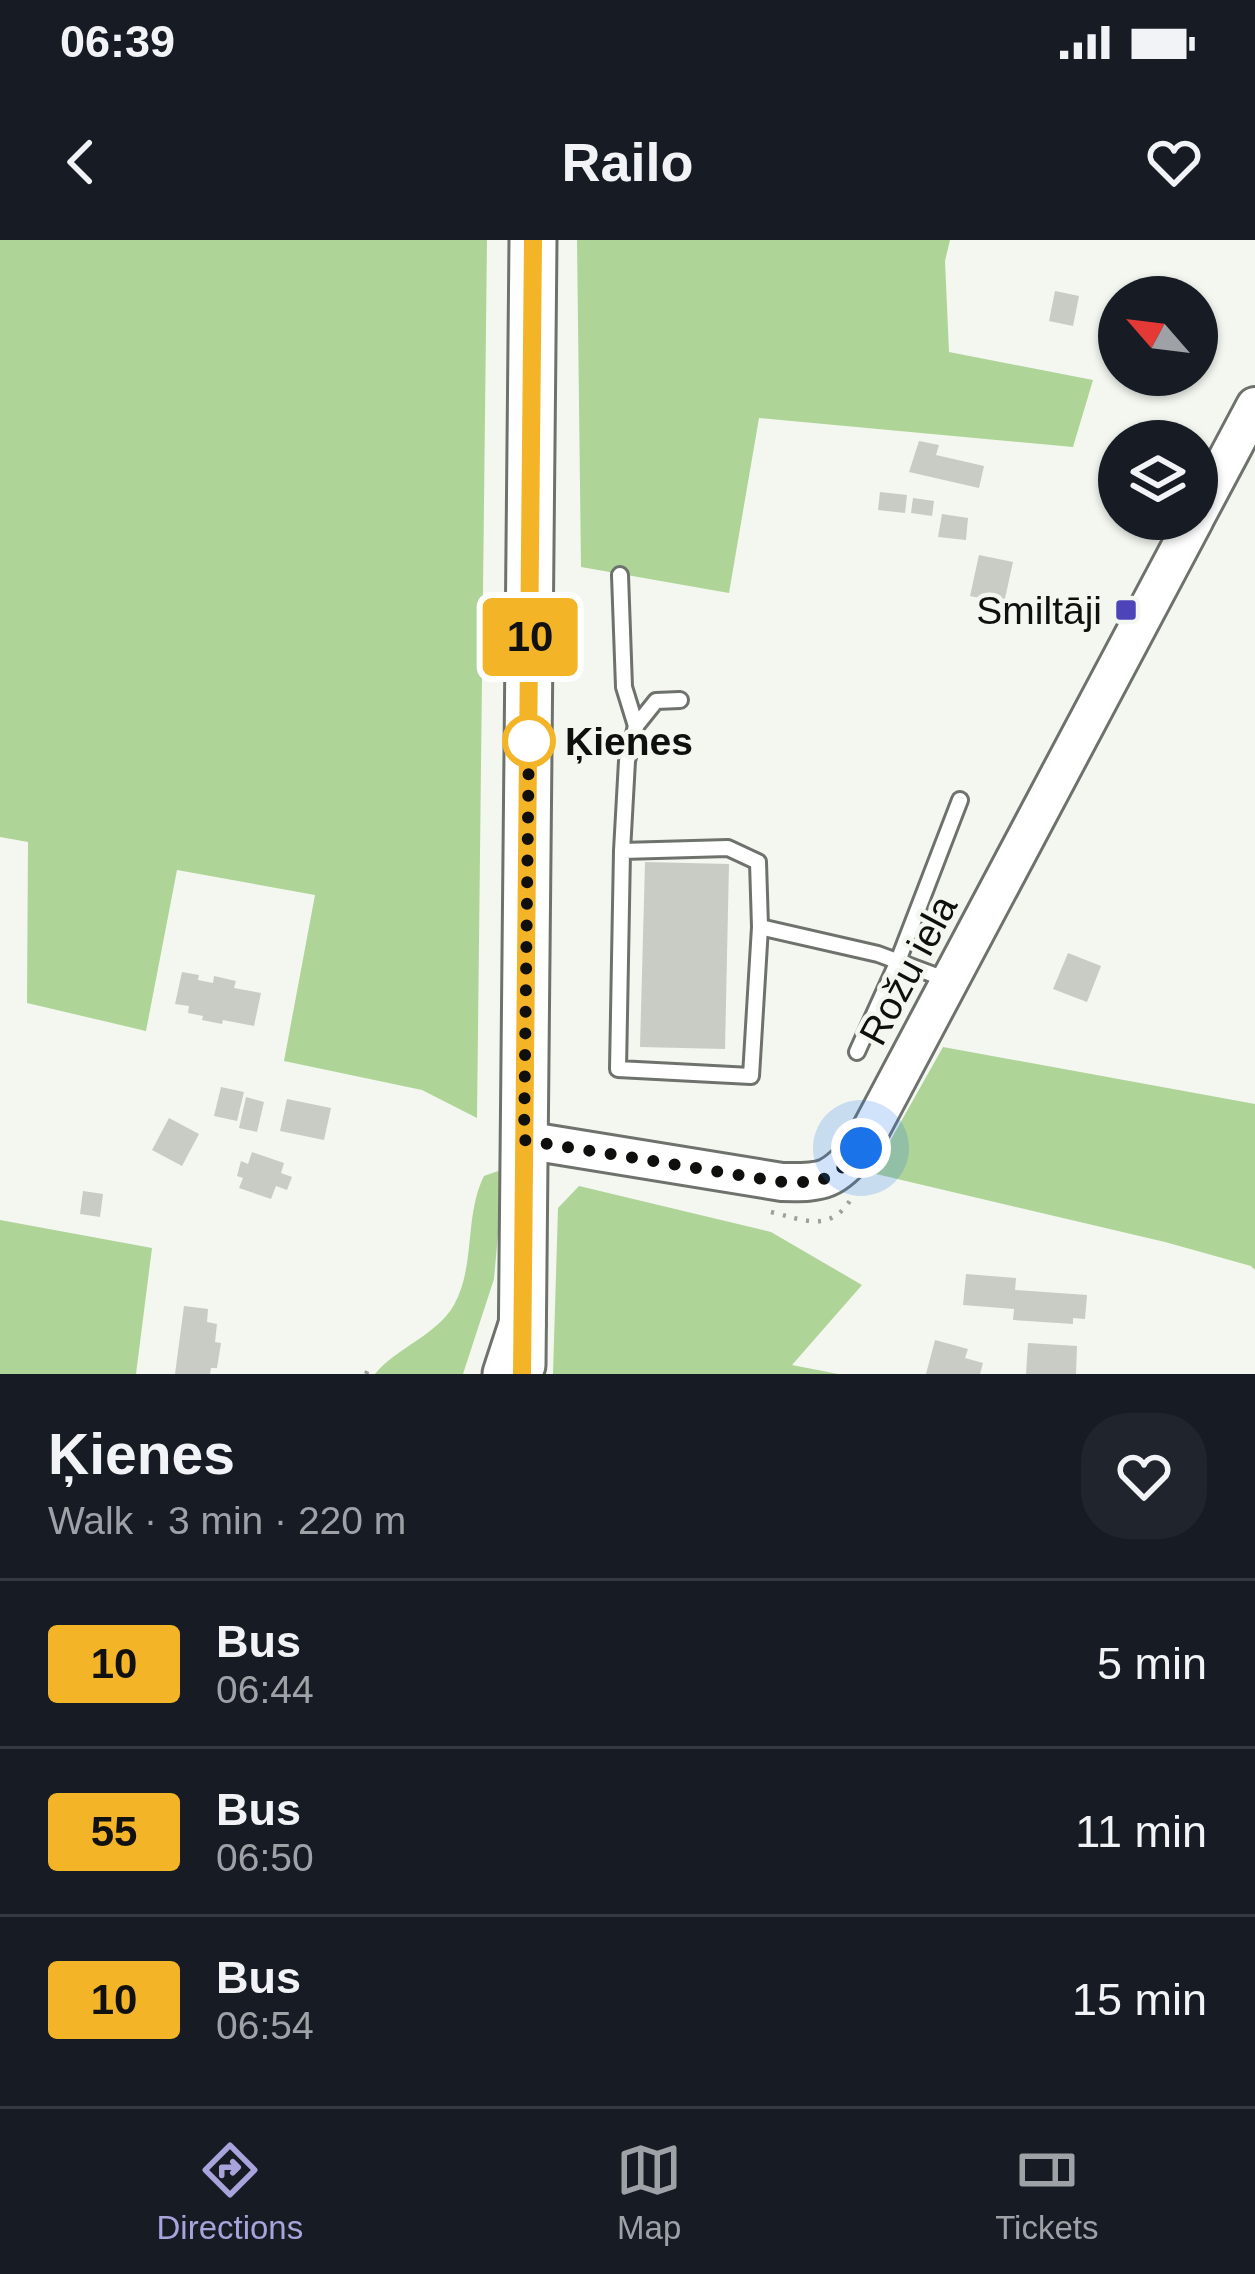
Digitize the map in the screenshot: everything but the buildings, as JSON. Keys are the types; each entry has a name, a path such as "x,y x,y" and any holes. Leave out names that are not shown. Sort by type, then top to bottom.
{"main road":[{"path":"522,1374 533,240"},
{"path":"506,1374 522,1324"}],"street":[{"name":"Rožu iela","path":"1218,476 1255,406"},
{"name":"Rožu iela","path":"524,1140 782,1182 815,1183 840,1172 861,1148 1184,540"}],"lane":[{"path":"620,575 624,687 636,726"},
{"path":"622,851 728,848 758,862 760,927 751,1076 618,1069 622,851 627,760 636,726 656,701 680,700"},
{"path":"857,1052 961,800"},
{"path":"760,927 878,954 950,981"}],"path":[{"path":"366,1374 370,1366"}],"green space":[{"path":"0,240 487,240 477,1118 422,1090 284,1061 315,895 177,870 146,1031 27,1003 28,842 0,837"},
{"path":"577,240 950,240 945,261 949,352 1093,380 1073,447 759,418 729,593 581,567"},
{"path":"943,1047 1255,1104 1255,1270 1165,1242 872,1173"},
{"path":"498,1171 503,1179 494,1279 463,1374 375,1374 437,1325 454,1305 465,1274 478,1191 484,1176"},
{"path":"579,1186 771,1232 862,1285 792,1365 838,1374 553,1374 558,1208"},
{"path":"0,1220 152,1248 136,1374 0,1374"}],"bus line":[{"name":"10","path":"522,1374 533,240"}],"place":[{"name":"Smiltāji","path":"1126,610"},
{"name":"Ķienes","path":"529,741"}],"route":[{"path":"529,741 529,736 524,1140 782,1182 815,1183 840,1172 861,1148"}]}
